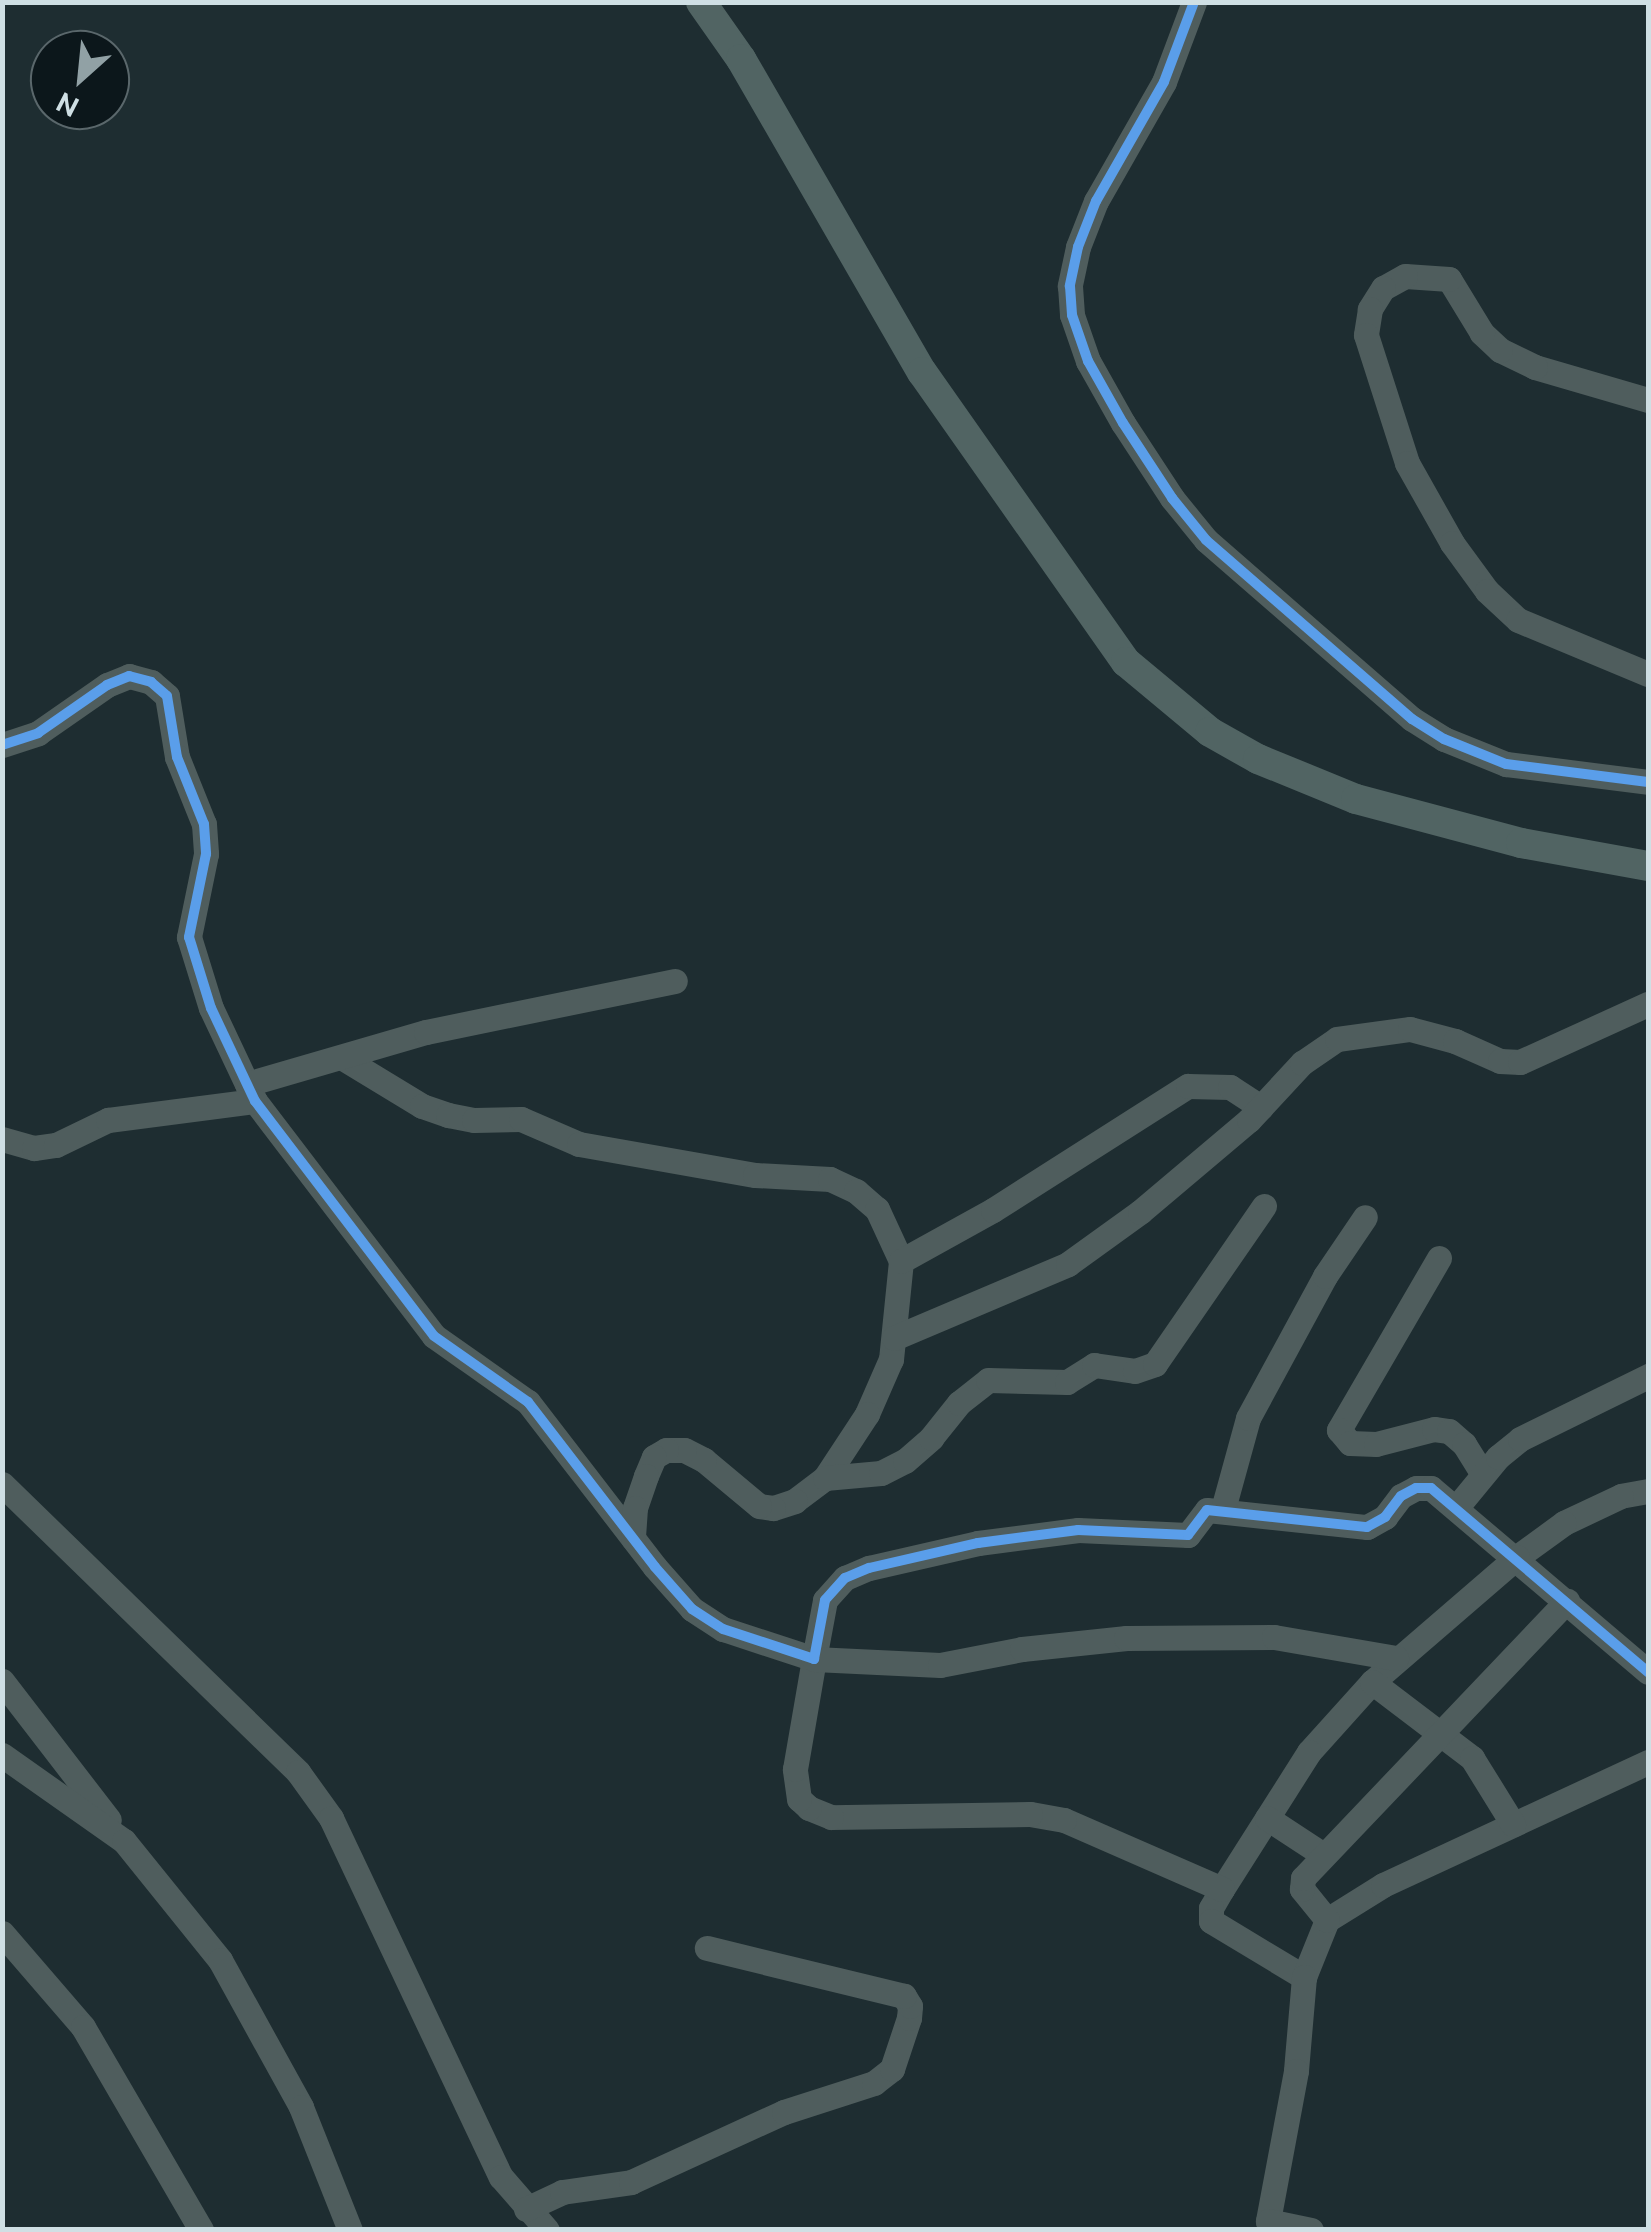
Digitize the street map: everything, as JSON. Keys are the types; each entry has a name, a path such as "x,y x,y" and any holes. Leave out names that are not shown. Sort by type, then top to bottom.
{"main road":[{"path":"702,2 742,59 922,372 1126,662 1210,732 1322,786 1521,843 1648,866"}],"street":[{"path":"1194,2 1164,82 1096,201 1078,247 1070,286 1072,315 1088,361 1123,424 1172,498 1206,540 1412,719 1444,740 1506,764 1648,782"},
{"path":"1648,400 1535,367 1500,350 1482,333 1449,279 1404,276 1383,288 1370,308 1366,335 1407,463 1452,543 1487,590 1518,620 1648,674"},
{"path":"2,744 38,733 107,685 130,676 151,682 167,696 177,757 204,824 206,854 189,937 212,1008 251,1093 434,1336 528,1402 692,1609 723,1629 814,1660 940,1665 1022,1649 1126,1638 1274,1637 1396,1658"},
{"path":"2,1139 34,1148 56,1145 108,1120 251,1093 426,1032 674,981"},
{"path":"894,1338 1068,1264 1140,1212 1261,1107 1302,1062 1337,1039 1410,1030 1455,1041 1500,1060 1520,1062 1648,1004"},
{"path":"343,1058 422,1106 448,1116 521,1118 579,1144 755,1175 830,1179 856,1190 877,1208 901,1261 891,1358 867,1414 824,1478 795,1501 772,1508 759,1506 704,1460 684,1450 666,1450 654,1457 646,1476 636,1508 633,1538"},
{"path":"901,1261 993,1210 1188,1086 1230,1087 1261,1107"},
{"path":"824,1478 854,1479 881,1474 905,1461 932,1438 958,1403 988,1380 1067,1382 1094,1365 1135,1371 1156,1364 1264,1206"},
{"path":"1223,1510 1248,1418 1325,1276 1364,1216"},
{"path":"1440,1258 1339,1430 1350,1442 1376,1444 1434,1429 1449,1432 1464,1444 1482,1473"},
{"path":"1456,1508 1482,1473 1520,1439 1648,1376"},
{"path":"2,1484 298,1772 330,1818 501,2177 546,2230"},
{"path":"1222,1889 1064,1820 1030,1814 831,1817 809,1808 800,1799 795,1769 825,1600 844,1578 868,1568 978,1543 1078,1530 1188,1535 1207,1510 1367,1527 1376,1525 1401,1496 1416,1488 1431,1488 1648,1672"},
{"path":"1304,1977 1215,1926 1211,1908 1309,1752 1396,1658 1516,1557 1564,1523 1621,1496 1648,1490"},
{"path":"1327,1920 1302,1889 1304,1878 1322,1854 1568,1601"},
{"path":"2,1682 220,1960 301,2106 350,2230"},
{"path":"1372,1682 1443,1732 1472,1758 1513,1824"},
{"path":"2,1755 124,1840"},
{"path":"1311,2230 1265,2226 1296,2071 1304,1977 1327,1920 1383,1885 1648,1762"},
{"path":"1266,1818 1322,1854"},
{"path":"2,1933 82,2026 202,2230"},
{"path":"526,2209 562,2192 631,2182 784,2112 874,2083 892,2069 909,2018 910,2006 904,1996 707,1948"}],"cycle path":[{"path":"1194,2 1164,82 1096,201 1078,247 1070,286 1072,315 1088,361 1123,423 1172,498 1206,540 1412,719 1444,739 1506,764 1648,782"},
{"path":"2,745 38,733 107,685 129,676 151,682 167,696 177,757 204,824 206,854 189,937 211,1008 255,1101 434,1336 528,1402 655,1567 692,1609 723,1629 814,1659 825,1600 845,1578 869,1568 978,1543 1078,1530 1188,1535 1207,1510 1367,1527 1385,1517 1401,1496 1416,1488 1431,1488 1648,1672"}]}
